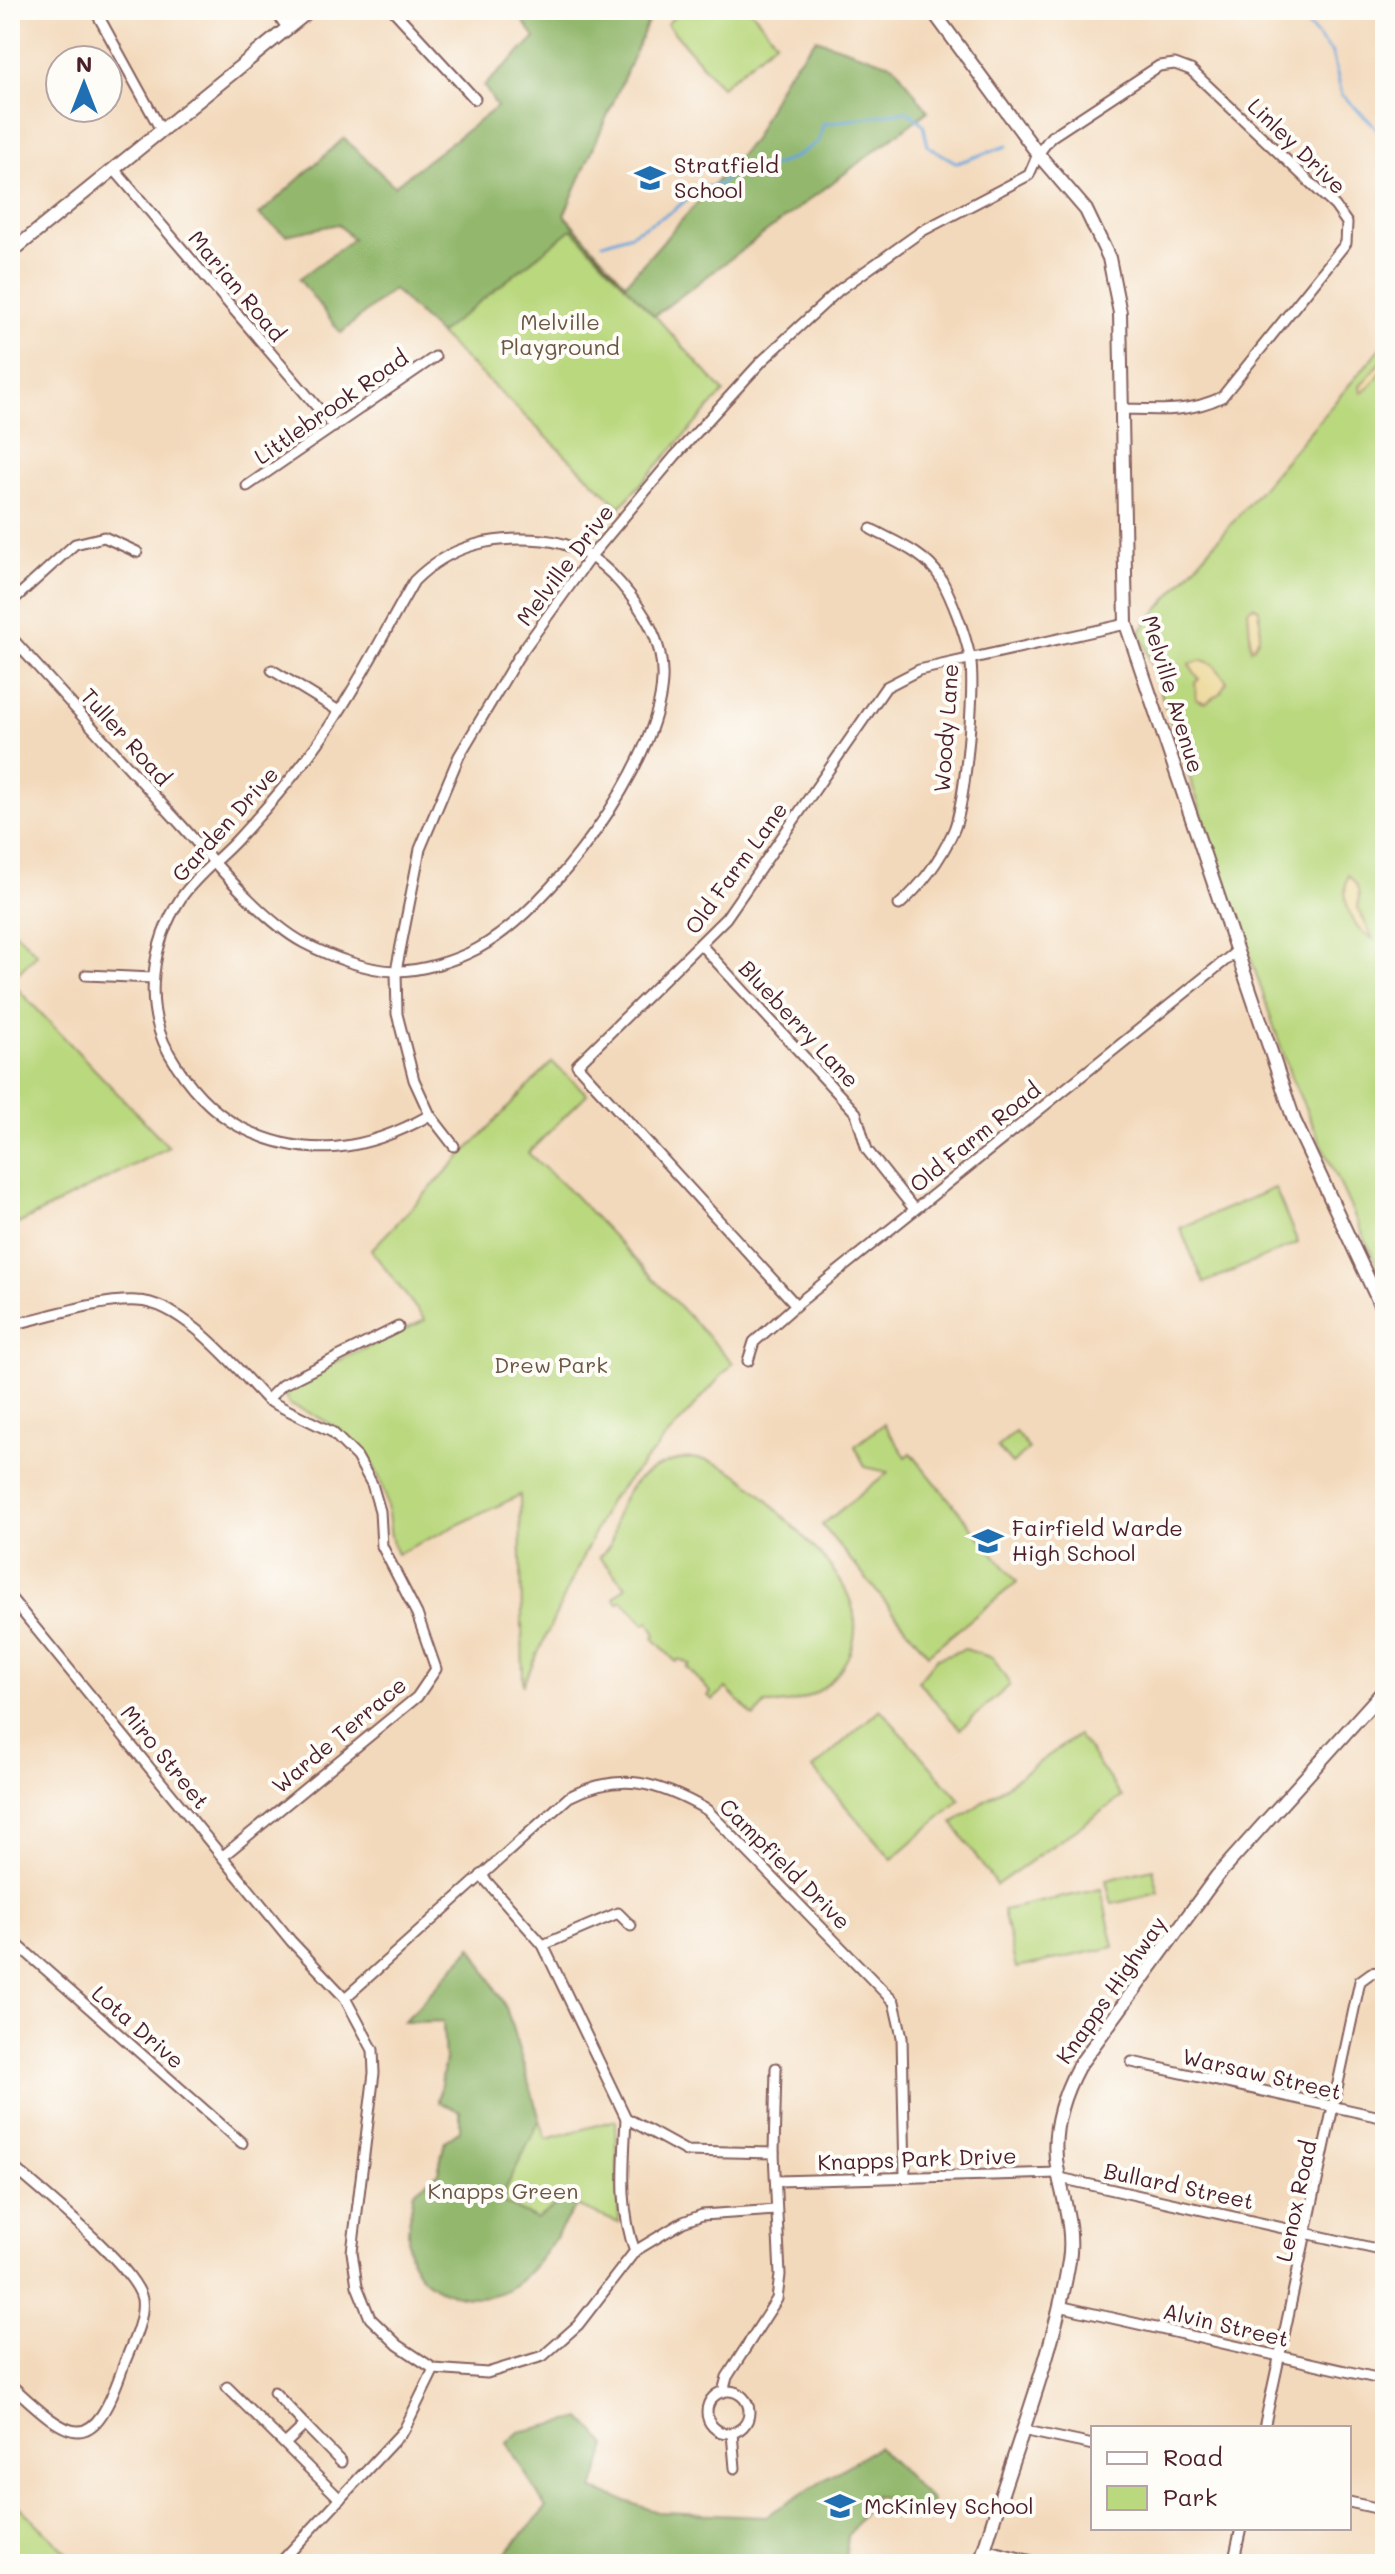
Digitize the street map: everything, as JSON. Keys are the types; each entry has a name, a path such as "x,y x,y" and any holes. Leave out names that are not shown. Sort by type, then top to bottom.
{"street":[{"path":"95,10 161,130"},
{"path":"274,10 287,27"},
{"path":"10,253 310,10"},
{"path":"393,10 475,99"},
{"name":"Melville Avenue","path":"932,10 1038,154 1086,210 1109,258 1120,313 1126,624 1294,1120 1385,1315"},
{"name":"Linley Drive","path":"1038,154 1051,137 1159,66 1175,64 1191,70 1335,206 1347,223 1346,243 1222,397 1200,407 1179,411 1124,409"},
{"name":"Melville Drive","path":"454,1146 430,1115 404,1047 397,1014 396,971 420,849 459,756 518,657 591,556 675,456 762,361 839,290 922,231 1029,175 1038,154"},
{"name":"Marian Road","path":"113,168 334,427"},
{"name":"Littlebrook Road","path":"247,486 435,357"},
{"name":"Woody Lane","path":"871,529 919,555 939,576 970,658 972,678 965,769 955,830 921,885 899,905"},
{"path":"10,603 75,544 104,537 137,552"},
{"name":"Garden Drive","path":"430,1115 409,1127 360,1144 305,1150 267,1140 226,1117 183,1077 163,1043 154,1007 153,978 162,931 182,897 285,786 339,711 414,581 443,557 470,544 508,537 553,541 591,556"},
{"path":"396,971 444,963 478,949 504,930 544,892 608,817 638,758 661,700 660,654 646,613 606,567 591,556"},
{"name":"Old Farm Lane","path":"796,1305 577,1065 702,946 726,918 886,687 919,670 1126,624"},
{"name":"Tuller Road","path":"10,636 257,905 302,942 357,963 396,971"},
{"path":"272,670 339,711"},
{"name":"Blueberry Lane","path":"702,946 856,1113 867,1150 914,1209"},
{"name":"Old Farm Road","path":"748,1361 754,1342 796,1305 1237,951"},
{"path":"86,975 153,978"},
{"name":"Warde Terrace","path":"10,1325 122,1301 154,1303 178,1315 267,1400 332,1432 357,1457 372,1484 380,1511 382,1546 417,1614 436,1669 417,1697 223,1856"},
{"path":"267,1400 282,1385 398,1327"},
{"name":"Miro Street","path":"10,1597 291,1941 345,1998 373,2050 352,2252 357,2286 370,2318 398,2345 434,2369"},
{"name":"Knapps Highway","path":"980,2564 1059,2306 1069,2259 1070,2231 1055,2143 1064,2092 1078,2067 1217,1876 1385,1689"},
{"name":"Campfield Drive","path":"345,1998 569,1797 591,1786 616,1781 671,1790 707,1810 894,2002 902,2037 905,2176"},
{"path":"481,1875 543,1945 626,2118 624,2194 627,2229 635,2251"},
{"path":"543,1945 618,1913 631,1926"},
{"name":"Lota Drive","path":"10,1938 242,2143"},
{"name":"Lenox Road","path":"1264,2426 1360,1981 1371,1973 1385,1971"},
{"name":"Warsaw Street","path":"1132,2062 1385,2118"},
{"path":"723,2392 727,2377 777,2299 780,2275 776,2210 778,2181 774,2153 776,2068"},
{"path":"626,2118 686,2151 774,2153"},
{"path":"10,2164 131,2275 142,2300 138,2325 114,2394 105,2415 94,2425 80,2432 57,2427 10,2384"},
{"name":"Knapps Park Drive","path":"778,2181 1059,2175"},
{"name":"Bullard Street","path":"1059,2175 1385,2251"},
{"path":"279,2564 404,2430 434,2369 503,2371 543,2356 578,2325 635,2251 683,2222 702,2215 776,2210"},
{"name":"Alvin Street","path":"1059,2306 1385,2380"},
{"path":"227,2387 340,2499"},
{"path":"274,2392 341,2462"},
{"path":"723,2392 743,2398 749,2410 745,2424 732,2433 712,2427 706,2415 712,2398 723,2392"},
{"path":"285,2444 305,2425"},
{"path":"1022,2430 1091,2445"},
{"path":"732,2433 735,2468"},
{"path":"1351,2502 1385,2510"},
{"path":"1233,2564 1241,2530"},
{"path":"984,2549 1044,2564"}],"green space":[{"path":"515,10 639,10 649,20 564,215 625,284 753,140 784,77 816,39 894,65 928,111 654,316 572,229 439,334 393,289 341,333 299,279 353,239 338,224 286,235 259,215 344,138 394,186 497,107 484,86 535,38"},
{"path":"681,10 751,10 776,41 721,87 667,24"},
{"name":"Melville Playground","path":"564,215 724,392 620,507 439,334"},
{"path":"1385,343 1385,1283 1291,1077 1140,631"},
{"path":"10,926 37,954 10,981"},
{"path":"10,981 169,1147 10,1228"},
{"name":"Drew Park","path":"552,1062 587,1094 528,1153 573,1194 733,1363 609,1501 523,1685 520,1495 397,1554 383,1487 366,1455 340,1430 290,1405 285,1396 289,1385 295,1381 425,1320 371,1250"},
{"path":"1275,1188 1298,1243 1204,1283 1180,1228"},
{"path":"884,1424 906,1457 911,1453 1017,1582 928,1654 822,1525 888,1472 865,1467 855,1446"},
{"path":"1015,1432 1029,1449 1012,1464 997,1447"},
{"path":"690,1458 719,1465 744,1479 819,1553 846,1590 853,1610 855,1631 850,1653 829,1683 813,1695 786,1703 765,1704 754,1717 726,1688 713,1700 708,1696 711,1693 687,1667 690,1664 679,1659 676,1662 653,1638 656,1635 649,1621 645,1624 622,1600 618,1603 614,1598 626,1586 599,1557 611,1543 626,1493 653,1469"},
{"path":"965,1649 993,1658 1010,1685 960,1729 918,1681 937,1658"},
{"path":"880,1709 960,1800 892,1859 813,1769"},
{"path":"1078,1735 1122,1797 996,1885 953,1823"},
{"path":"1153,1869 1159,1893 1112,1904 1106,1880"},
{"path":"1101,1889 1114,1947 1016,1968 1003,1910"},
{"name":"Knapps Green","path":"472,1947 506,2008 546,2139 616,2120 619,2223 576,2206 547,2250 521,2280 498,2293 469,2297 440,2289 428,2282 418,2272 409,2251 414,2192 438,2173 445,2141 460,2130 460,2111 438,2102 445,2060 443,2021 404,2022"},
{"name":"Knapps Green","path":"472,1947 506,2008 540,2120 506,2188 504,2203 536,2219 563,2201 576,2205 547,2249 521,2279 498,2293 469,2297 440,2289 428,2282 418,2272 409,2251 414,2192 438,2173 445,2141 460,2130 460,2111 438,2102 445,2060 443,2021 404,2022"},
{"name":"McKinley School","path":"582,2418 607,2445 593,2490 658,2512 766,2516 878,2447 932,2501 928,2513 875,2496 848,2536 845,2564 496,2564 546,2508 507,2443 519,2432"},
{"path":"10,2498 79,2564 10,2564"}],"sand":[{"path":"1385,357 1378,377 1361,392 1360,386"},
{"path":"1253,606 1259,609 1260,625 1259,636 1251,649 1248,610"},
{"path":"1202,660 1213,664 1227,681 1220,693 1205,703 1196,699 1195,683 1199,679 1189,664"},
{"path":"1348,875 1357,887 1358,908 1373,939 1359,928 1349,912 1345,894"}],"waterway":[{"path":"1288,10 1312,29 1332,53 1342,95 1385,136"},
{"path":"603,243 631,234 673,211 700,188 719,185 735,171 775,165 795,157 819,141 823,124 907,111 923,124 928,146 957,163 1007,146"}],"place":[{"name":"Stratfield School","path":"650,178"},
{"name":"Fairfield Warde High School","path":"988,1541"},
{"name":"McKinley School","path":"840,2506"}]}
